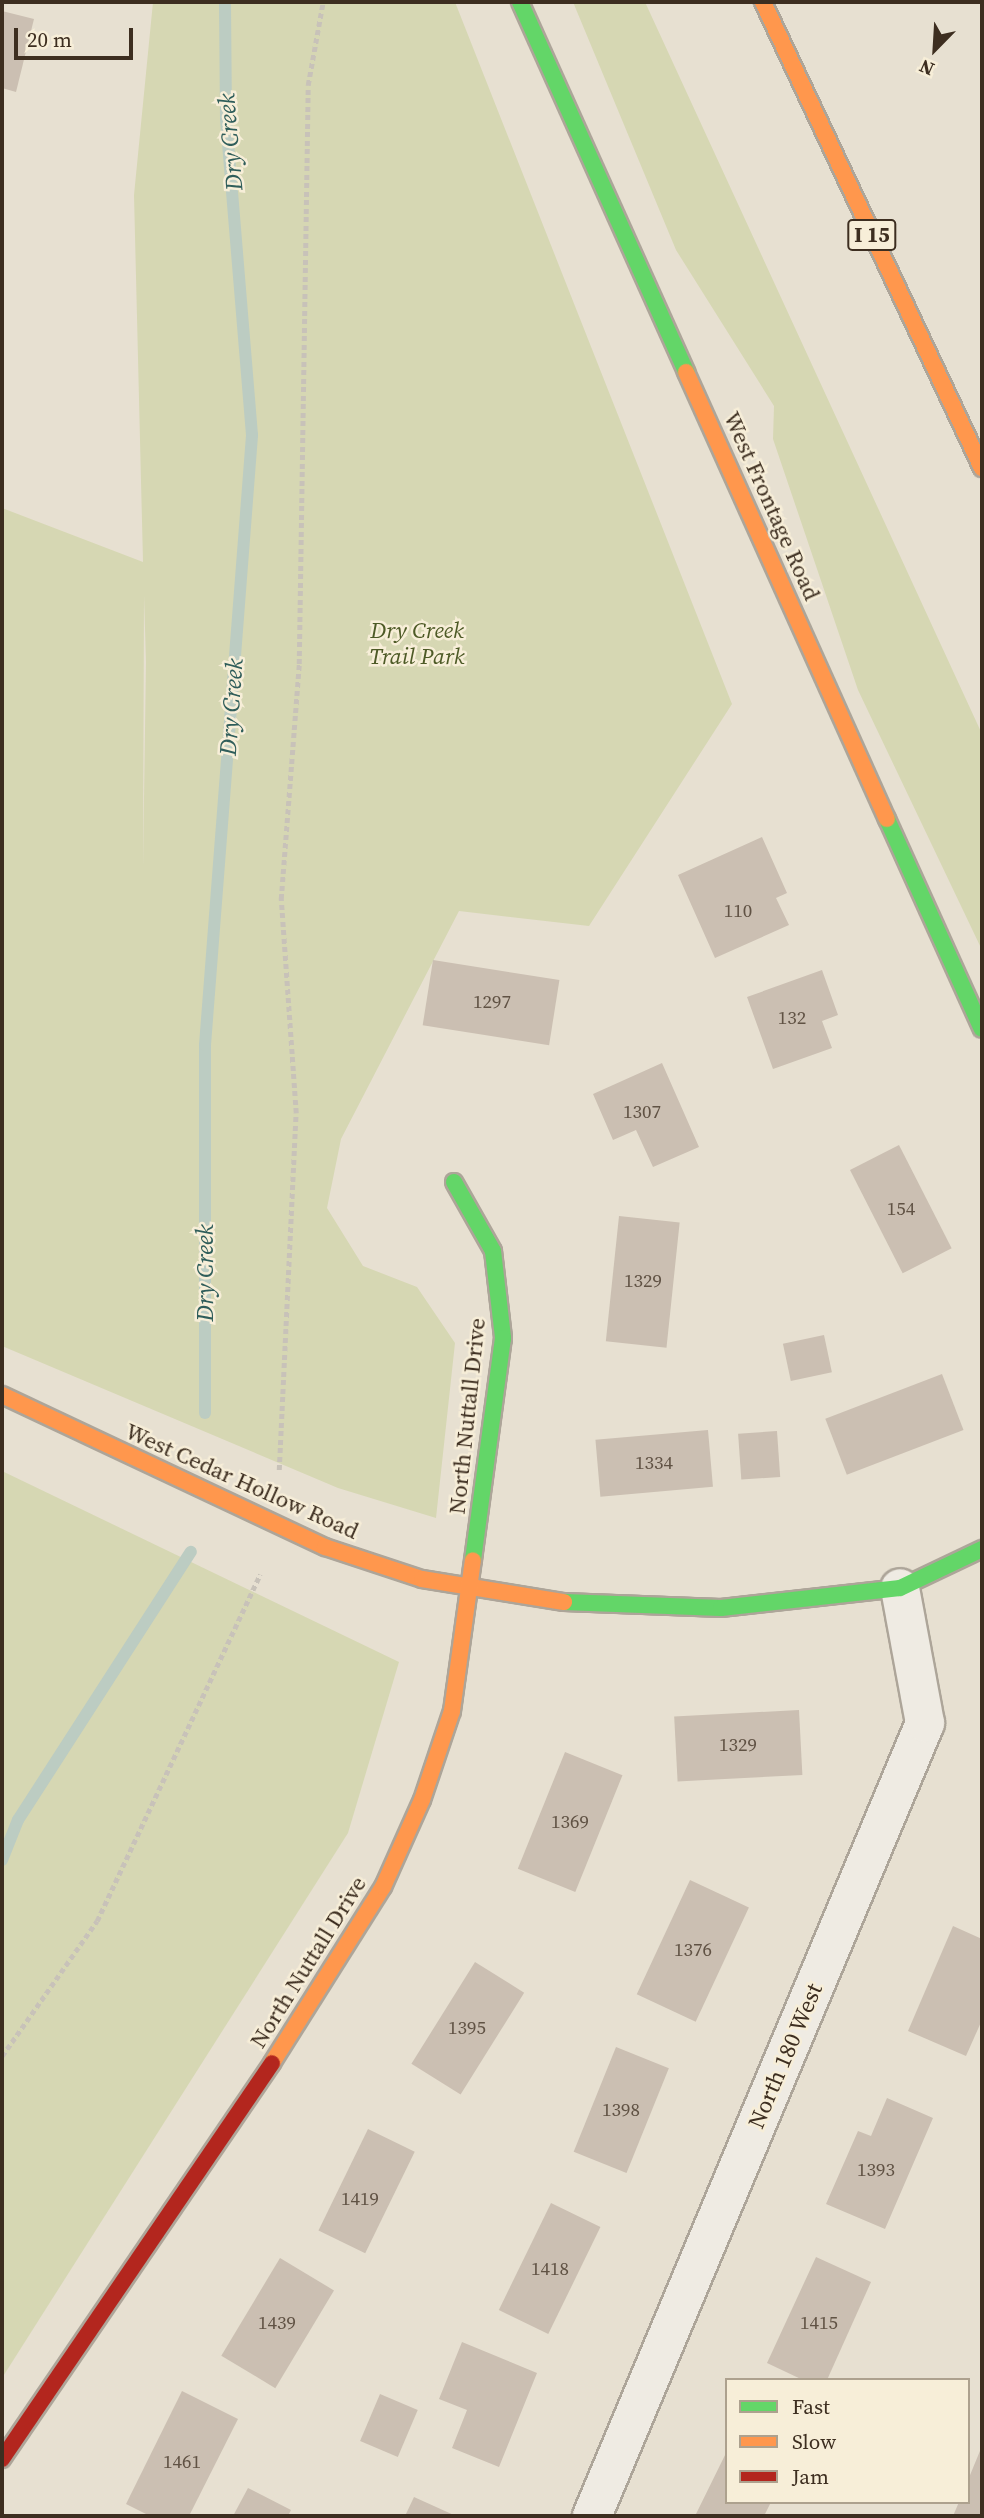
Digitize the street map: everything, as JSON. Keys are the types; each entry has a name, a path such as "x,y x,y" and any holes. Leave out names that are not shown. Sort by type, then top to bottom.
{"main road":[{"name":"West Frontage Road","path":"520,2 982,1029"},
{"name":"I 15","path":"763,2 982,468"},
{"name":"North Nuttall Drive","path":"2,2459 330,1978 383,1887 422,1800 452,1711 470,1590 502,1319 493,1251 454,1182"},
{"name":"West Cedar Hollow Road","path":"2,1395 325,1548 470,1590 640,1608 721,1608 900,1588 982,1549"}],"street":[{"name":"North 180 West","path":"592,2516 925,1723 900,1588"}],"path":[{"path":"279,1471 296,1113 281,900 299,664 308,85 323,2"},
{"path":"2,2056 97,1921 260,1574"}],"green space":[{"name":"Dry Creek Trail Park","path":"153,2 455,2 732,704 589,926 459,911 341,1139 327,1208 363,1266 417,1287 455,1343 436,1518 338,1488 2,1346 2,508 143,562 134,195","holes":["144,595 146,662 143,867"]},
{"path":"573,2 645,2 982,734 982,950 858,690 773,439 774,406 676,250"},
{"path":"2,1471 399,1662 348,1833 2,2378"}],"building":[{"path":"2,11 34,19 16,92 2,88"},
{"path":"762,837 787,893 776,898 789,925 715,958 678,875"},
{"path":"433,960 559,980 549,1045 423,1025"},
{"path":"822,970 838,1015 822,1021 832,1048 773,1069 747,997"},
{"path":"662,1063 699,1147 653,1167 636,1130 613,1140 593,1094"},
{"path":"899,1145 952,1248 903,1273 850,1170"},
{"path":"619,1216 680,1222 666,1348 606,1341"},
{"path":"824,1335 832,1372 791,1381 783,1344"},
{"path":"942,1374 964,1430 847,1475 825,1419"},
{"path":"708,1430 713,1487 600,1497 595,1440"},
{"path":"777,1431 780,1477 741,1480 738,1434"},
{"path":"799,1710 802,1775 678,1781 674,1717"},
{"path":"565,1752 622,1775 575,1892 518,1869"},
{"path":"690,1880 749,1907 696,2022 637,1994"},
{"path":"953,1926 982,1939 982,2020 966,2056 908,2031"},
{"path":"475,1962 524,1993 461,2095 411,2064"},
{"path":"616,2047 669,2068 627,2173 574,2152"},
{"path":"887,2098 933,2118 885,2229 826,2204 858,2131 871,2136"},
{"path":"368,2129 415,2152 365,2253 318,2231"},
{"path":"551,2203 600,2227 548,2334 499,2310"},
{"path":"816,2257 871,2282 828,2378 799,2378 767,2363"},
{"path":"280,2258 334,2290 275,2388 221,2356"},
{"path":"462,2342 537,2373 499,2467 452,2448 467,2410 439,2399"},
{"path":"182,2391 238,2419 189,2516 150,2516 126,2504"},
{"path":"380,2394 418,2410 398,2457 360,2441"},
{"path":"982,2446 982,2516 953,2516 958,2504 970,2504 970,2475"},
{"path":"725,2455 725,2504 770,2504 764,2516 695,2516"},
{"path":"248,2488 291,2510 288,2516 233,2516"},
{"path":"414,2497 456,2516 405,2516"}],"waterway":[{"name":"Dry Creek","path":"205,1413 205,1045 252,435 226,118 225,2"},
{"name":"Dry Creek","path":"2,1860 18,1820 191,1552"}],"traffic: fast":[{"path":"520,2 686,372"},
{"path":"887,819 982,1029"},
{"path":"454,1182 493,1251 503,1338 473,1560"},
{"path":"564,1602 721,1608 900,1588 982,1549"}],"traffic: slow":[{"path":"763,2 982,468"},
{"path":"686,372 887,819"},
{"path":"2,1395 325,1547 422,1579 564,1602"},
{"path":"272,2063 383,1887 422,1800 452,1711 473,1560"}],"traffic: jam":[{"path":"2,2459 272,2063"}]}
